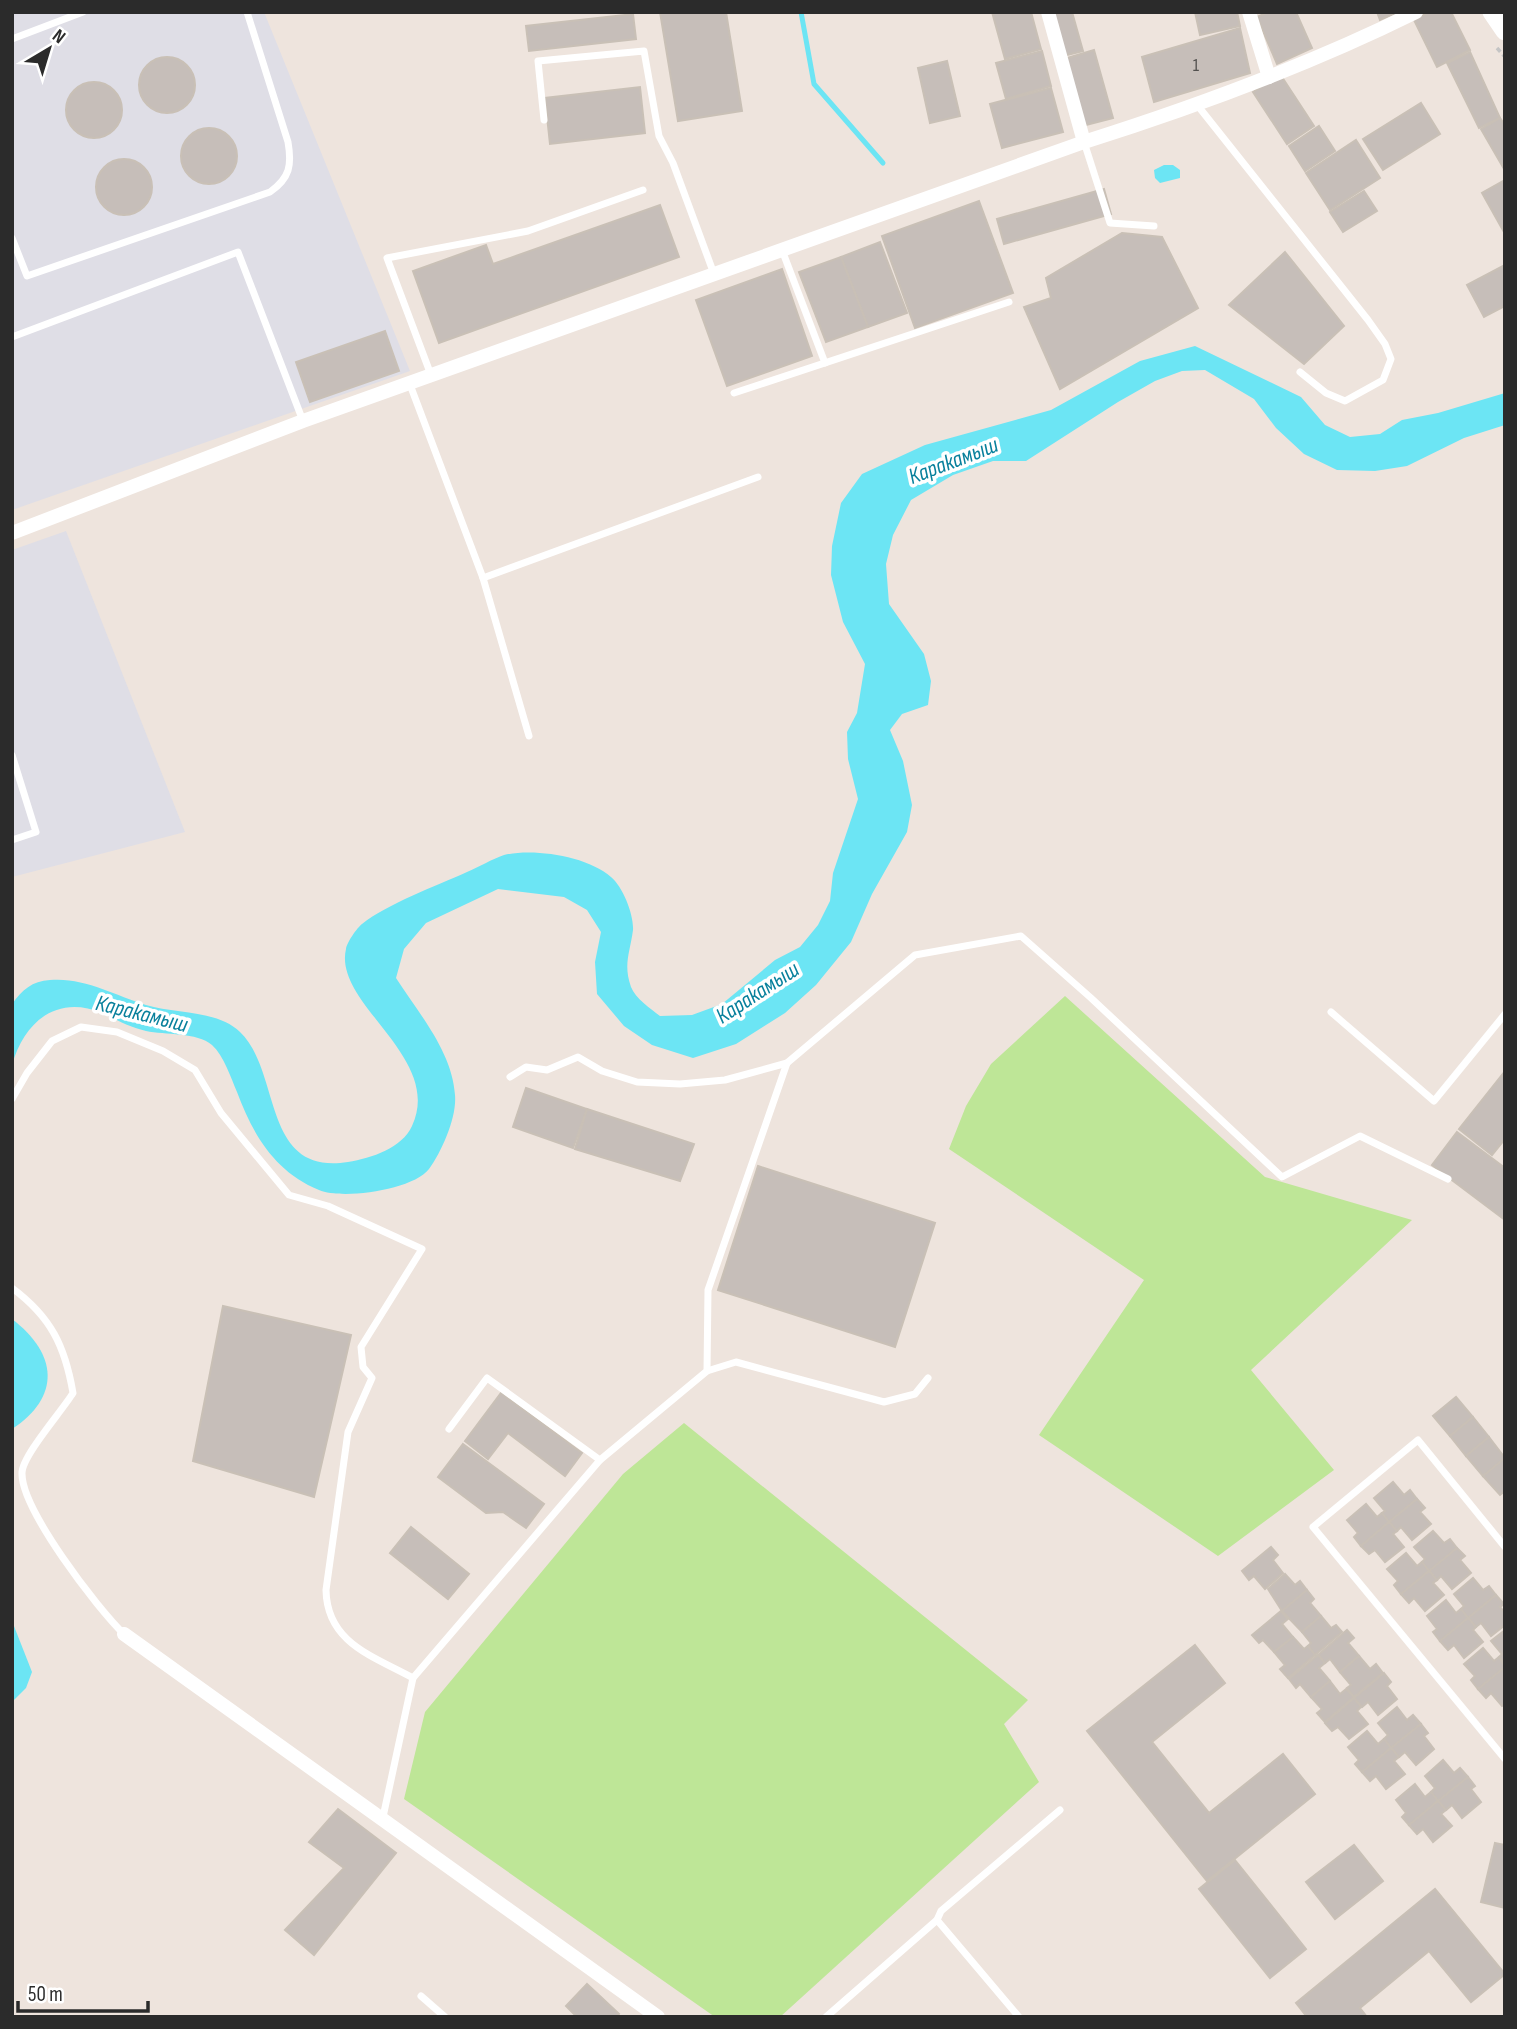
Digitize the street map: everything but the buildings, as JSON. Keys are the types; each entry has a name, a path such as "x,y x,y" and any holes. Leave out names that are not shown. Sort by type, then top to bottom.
{"main road":[{"path":"1492,12 1505,31"}],"street":[{"path":"1048,12 1083,142"},
{"path":"1249,12 1269,76"},
{"path":"12,533 303,421 1083,142 1198,106 1349,45 1416,12"},
{"path":"124,1634 383,1817 658,2017"}],"lane":[{"path":"12,38 83,12"},
{"path":"12,238 27,276 270,192 283,183 292,164 288,142 247,12"},
{"path":"544,120 538,61 644,51 659,136 673,163 714,274"},
{"path":"1198,106 1368,320 1385,344 1391,359 1383,380 1345,401 1326,393 1300,372"},
{"path":"1083,142 1110,223 1154,226"},
{"path":"431,375 387,258 528,231 643,190"},
{"path":"781,250 825,363"},
{"path":"12,337 237,252 303,421"},
{"path":"734,393 1009,302"},
{"path":"409,383 483,578 529,736"},
{"path":"483,578 758,477"},
{"path":"12,755 16,779 36,832 12,840"},
{"path":"510,1077 526,1067 547,1070 578,1057 602,1071 637,1082 680,1084 725,1080 788,1063 915,954 1021,936 1282,1177 1360,1136 1448,1179"},
{"path":"1331,1012 1433,1101 1505,1014"},
{"path":"12,1099 27,1073 52,1041 81,1027 117,1032 163,1051 195,1070 221,1113 289,1195 328,1206 422,1249 361,1347 363,1367 372,1378 348,1432 326,1590 326,1608 337,1632 358,1648 413,1678"},
{"path":"707,1371 708,1290 788,1063"},
{"path":"12,1289 50,1325 67,1356 73,1393 54,1423 31,1448 22,1472 30,1507 102,1613 124,1634"},
{"path":"383,1817 413,1678 600,1460 707,1371 736,1362 884,1402 915,1394 928,1378"},
{"path":"449,1429 487,1378 600,1460"},
{"path":"1505,1547 1418,1440 1313,1527 1505,1759"},
{"path":"826,2017 937,1920 941,1912 1060,1810"},
{"path":"937,1920 1019,2017"},
{"path":"421,1996 445,2017"}],"shaded area":[{"path":"12,12 264,12 410,371 12,510"},
{"path":"66,531 185,832 12,877 12,550"}],"green space":[{"path":"1065,996 1265,1177 1412,1220 1251,1370 1334,1470 1218,1556 1039,1435 1144,1280 949,1149 966,1106 991,1064"},
{"path":"684,1423 1028,1700 1004,1724 1039,1782 780,2017 715,2017 404,1799 425,1712 623,1474"}],"water":[{"path":"1164,165 1173,165 1180,170 1180,178 1160,183 1155,178 1154,170"},
{"name":"Каракамыш","path":"1195,346 1301,397 1325,425 1350,437 1380,434 1402,420 1438,413 1505,393 1505,425 1464,438 1407,466 1375,471 1337,470 1304,454 1276,428 1254,399 1205,370 1182,371 1155,381 1118,402 1026,461 993,461 953,475 911,500 893,535 886,564 889,604 924,654 931,681 928,705 902,714 890,730 903,761 912,805 907,832 872,894 851,942 816,985 785,1013 736,1044 693,1058 652,1045 624,1026 597,994 595,962 601,932 587,910 564,897 498,889 426,923 404,949 396,978 441,1048 453,1079 455,1095 448,1134 439,1153 429,1169 408,1183 377,1191 330,1193 319,1190 290,1173 258,1137 220,1055 212,1045 198,1038 146,1031 102,1013 71,1007 57,1010 34,1025 17,1050 12,1065 12,1004 33,984 44,981 75,981 146,1005 208,1016 231,1025 240,1032 253,1050 277,1117 287,1138 300,1153 320,1162 348,1162 376,1155 394,1146 407,1134 412,1126 418,1101 413,1077 402,1054 355,990 346,970 348,943 362,924 385,909 504,855 516,853 545,853 575,859 601,870 620,887 633,924 627,965 631,987 640,999 660,1016 692,1015 722,1004 775,960 800,947 818,925 830,901 833,873 858,799 848,759 847,732 857,713 865,664 843,622 831,575 832,546 841,503 862,474 925,445 1051,410 1140,361"},
{"path":"12,1319 38,1346 48,1375 46,1389 39,1403 28,1417 12,1429"},
{"path":"12,1621 32,1672 26,1688 12,1702"}],"waterway":[{"path":"801,12 814,84 883,163"}]}
